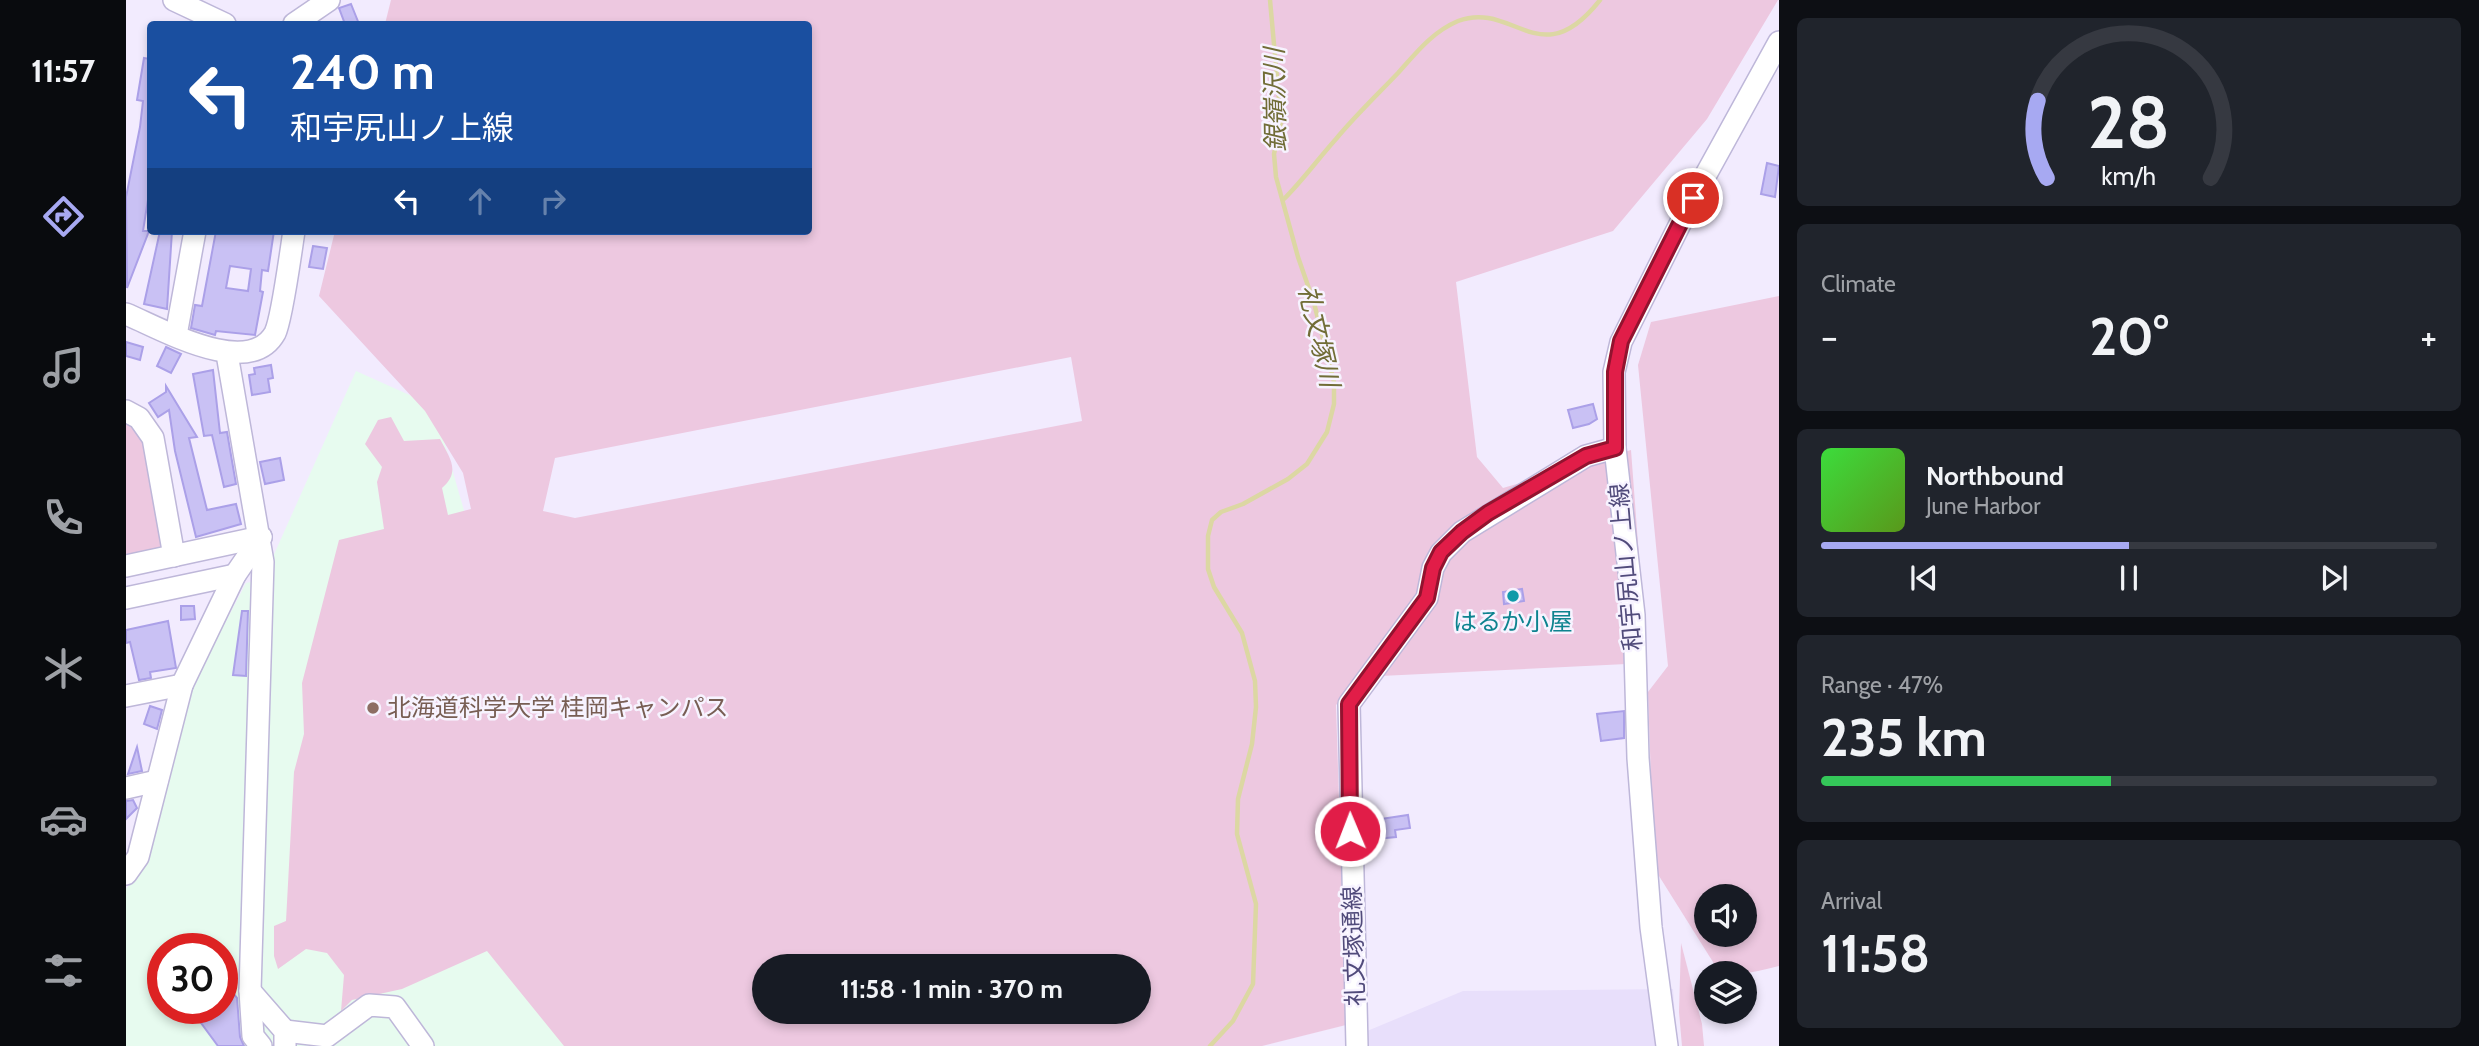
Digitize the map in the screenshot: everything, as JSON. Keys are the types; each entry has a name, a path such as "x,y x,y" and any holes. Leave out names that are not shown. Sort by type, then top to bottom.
{"street":[{"path":"174,0 219,21"},
{"path":"298,21 329,0"},
{"name":"和宇尻山ノ上線","path":"1667,1046 1651,927 1638,758 1634,615 1615,448 1615,372 1621,341 1693,198 1779,42"},
{"path":"176,335 194,235"},
{"path":"126,314 228,354 257,348 275,333 293,235"},
{"path":"228,354 261,537 263,649 254,774 250,991 253,1036 261,1046"},
{"path":"126,411 139,418 153,438 174,556"},
{"name":"礼文塚通線","path":"1357,1046 1349,704 1427,598 1433,568 1441,552 1488,513 1586,456 1615,448"},
{"path":"126,566 261,537"},
{"path":"126,874 138,857 181,685 235,575 261,537"},
{"path":"126,598 235,575"},
{"path":"126,696 181,685"},
{"path":"126,788 157,781"},
{"path":"250,991 285,1038 327,1036 369,1005 395,1007 423,1046"}],"shaded area":[{"path":"391,0 1778,0 1707,119 1613,231 1456,282 1477,457 1503,488 1631,450 1647,663 1360,677 1336,705 1346,1025 1262,1046 564,1046 487,951 402,989 352,1000 341,1011 344,975 327,953 306,949 278,969 274,956 274,926 286,921 294,772 304,734 302,683 339,540 384,529 377,482 382,467 365,444 378,420 391,417 404,441 440,439 452,465 451,476 442,488 448,515 471,509 463,473 425,411 319,296 334,235 812,235 812,21 386,21","holes":["1071,357 1082,421 575,518 543,511 555,458"]},
{"path":"1779,296 1779,966 1757,971 1757,961 1712,961 1704,947 1757,947 1757,884 1694,884 1694,932 1654,868 1648,692 1668,666 1638,365 1651,322"},
{"name":"北海道科学大学 桂岡キャンパス","path":"356,371 434,406 467,521 717,1046 126,1046 126,889 145,863 192,686 246,583 263,579"},
{"path":"126,420 144,441 165,543 161,552 126,559"},
{"path":"1681,943 1694,993 1694,1024 1702,1024 1704,1046 1682,1046 1679,1012"},
{"path":"1673,989 1677,1046 1363,1046 1360,1034 1463,991"}],"building":[{"path":"351,4 358,21 344,21 339,8"},
{"path":"144,58 147,58 147,206 143,231 147,231 147,235 127,288 126,197 143,101 137,100"},
{"path":"1767,163 1779,166 1775,197 1761,194"},
{"path":"159,235 172,235 167,309 144,304"},
{"path":"215,235 273,235 268,271 262,270 260,291 263,292 255,335 216,331 215,335 191,328 195,305 202,306","holes":["230,266 251,269 248,291 226,288"]},
{"path":"313,246 327,248 323,269 309,267"},
{"path":"126,342 143,347 140,360 126,356"},
{"path":"166,347 181,354 171,373 157,366"},
{"path":"271,365 273,378 268,379 270,392 252,395 249,375 255,374 254,368"},
{"path":"213,370 220,433 227,432 236,484 224,487 212,435 204,436 193,374"},
{"path":"166,386 197,437 189,438 207,510 236,504 241,524 196,537 175,451 169,410 158,417 149,403 166,392"},
{"path":"1593,404 1597,419 1573,428 1568,410"},
{"path":"280,458 284,480 265,484 260,462"},
{"name":"はるか小屋","path":"1522,589 1524,601 1504,604 1503,592"},
{"path":"181,606 194,606 195,619 181,620"},
{"path":"242,611 248,611 246,676 233,675"},
{"path":"168,621 176,668 150,672 151,678 139,680 130,642 126,643 126,630"},
{"path":"150,706 162,710 157,729 144,724"},
{"path":"1624,711 1624,738 1601,741 1597,714"},
{"path":"137,747 142,771 128,774"},
{"path":"133,800 137,808 126,819 126,801"},
{"path":"1408,815 1410,828 1395,830 1396,837 1376,839 1374,820"},
{"path":"238,1011 240,1037 244,1046 218,1046 202,1024 238,1024"}],"waterway":[{"name":"礼文塚川","path":"1210,1046 1233,1021 1253,984 1256,904 1237,834 1238,799 1252,744 1256,707 1255,681 1242,633 1214,587 1208,569 1208,536 1212,520 1221,512 1243,504 1288,479 1307,464 1327,432 1334,404 1334,382 1314,303 1276,177 1274,154 1281,122 1270,0"},
{"name":"礼文塚川","path":"1284,199 1418,51 1432,37 1449,26 1458,21 1478,17 1543,35 1560,32 1579,22 1600,0"}],"place":[{"name":"はるか小屋","path":"1513,596"},
{"name":"北海道科学大学 桂岡キャンパス","path":"373,708"}],"route":[{"path":"1350,831 1349,704 1427,598 1433,568 1441,552 1488,513 1586,456 1615,448 1615,372 1621,341 1693,198"}],"water label":[{"name":"銀嶺沢川","path":"1275,100"}]}
